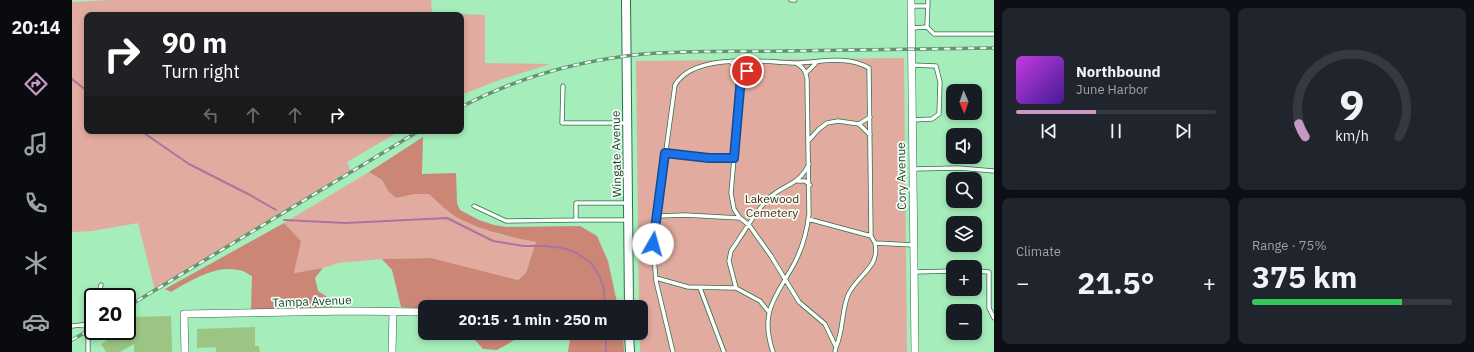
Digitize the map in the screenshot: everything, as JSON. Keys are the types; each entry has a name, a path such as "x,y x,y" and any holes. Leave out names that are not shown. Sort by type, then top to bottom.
{"street":[{"name":"Wingate Avenue","path":"626,0 629,300"},
{"name":"Cory Avenue","path":"911,3 911,120 915,352"},
{"path":"392,352 393,311"},
{"name":"Tampa Avenue","path":"185,352 184,314 418,312"},
{"path":"630,340 630,352"}],"lane":[{"path":"928,0 927,27 934,34 994,34"},
{"path":"911,3 928,6"},
{"path":"911,28 927,27"},
{"path":"673,352 656,278 653,244 672,95 675,85 680,77 690,70 705,65 731,62 796,63 850,60 869,68 871,236 877,249 874,262 850,291 847,299 840,338 835,352"},
{"path":"731,62 738,69 741,77 734,158 732,203 740,218 749,225 799,302 825,324 831,333 836,347"},
{"path":"741,77 754,62"},
{"path":"806,73 816,62"},
{"path":"772,352 768,324 768,311 775,295 795,263 801,247 808,219 810,185 806,73 801,66 796,63"},
{"path":"911,65 936,66 940,82 940,108 936,117 911,120"},
{"path":"563,86 562,123 627,123"},
{"path":"859,124 870,117"},
{"path":"809,140 819,128 827,123 838,121 859,124 870,135"},
{"path":"665,153 709,158 734,158"},
{"path":"736,288 729,261 731,251 768,198 796,181 804,173 809,162"},
{"path":"912,169 958,168 994,171"},
{"path":"796,181 805,181 810,185"},
{"path":"576,220 576,203 628,203"},
{"path":"474,206 506,221 628,220"},
{"path":"657,216 685,215 740,218"},
{"path":"808,219 871,236"},
{"path":"875,243 913,245"},
{"path":"913,272 946,271"},
{"path":"982,272 989,272 989,308 994,318"},
{"path":"656,278 688,287 700,288 716,286 736,288 760,301 768,311"},
{"path":"700,288 724,352"},
{"path":"72,326 84,325"},
{"path":"88,340 88,352"}],"green space":[{"path":"110,0 431,0 432,12 84,12 84,134 395,134 347,162 351,172 155,290 138,223 92,231 72,232 72,2"},
{"path":"464,14 485,15 485,63 550,64 502,79 464,94"},
{"name":"Lakewood Cemetery","path":"904,58 907,352 640,352 640,340 648,340 648,300 639,300 636,61"},
{"path":"369,172 382,180 388,191 396,198 415,194 429,194 448,211 498,234 536,242 526,273 518,280 431,258 382,259 338,263 323,268 294,273 301,241 284,223"}],"shaded area":[{"path":"423,137 422,174 456,173 457,203 460,210 479,220 494,225 507,227 580,226 597,236 608,261 616,300 418,300 418,308 401,307 392,270 382,259 431,258 518,280 526,273 536,242 497,233 460,219 451,214 429,194 415,194 396,198 388,191 382,180 369,172"},
{"path":"284,223 301,241 294,273 323,268 315,278 318,291 332,300 333,307 251,310 252,276 240,270 229,269 212,272 194,279 171,292 165,289"},
{"path":"475,340 515,340 497,350 483,349"},
{"path":"570,340 623,340 624,352 568,352"}],"building":[{"path":"171,316 172,352 134,352 134,344 120,352 106,352 101,344 108,340 136,340 136,317"},
{"path":"255,327 255,346 259,346 260,352 216,352 216,347 197,348 197,329"}],"waterway":[{"path":"72,79 84,89"},
{"path":"145,134 189,164 276,210"},
{"path":"284,220 346,223 447,218 493,241 524,246 563,248 575,252 591,263 600,277 604,289 605,300"},
{"path":"606,340 606,352"}],"railway":[{"path":"464,106 502,88 545,73 589,62 634,55 691,52 994,48"},
{"path":"136,302 414,134"},
{"path":"72,340 84,333"}],"route":[{"path":"653,244 665,153 709,158 734,158 741,77 747,71"}]}
